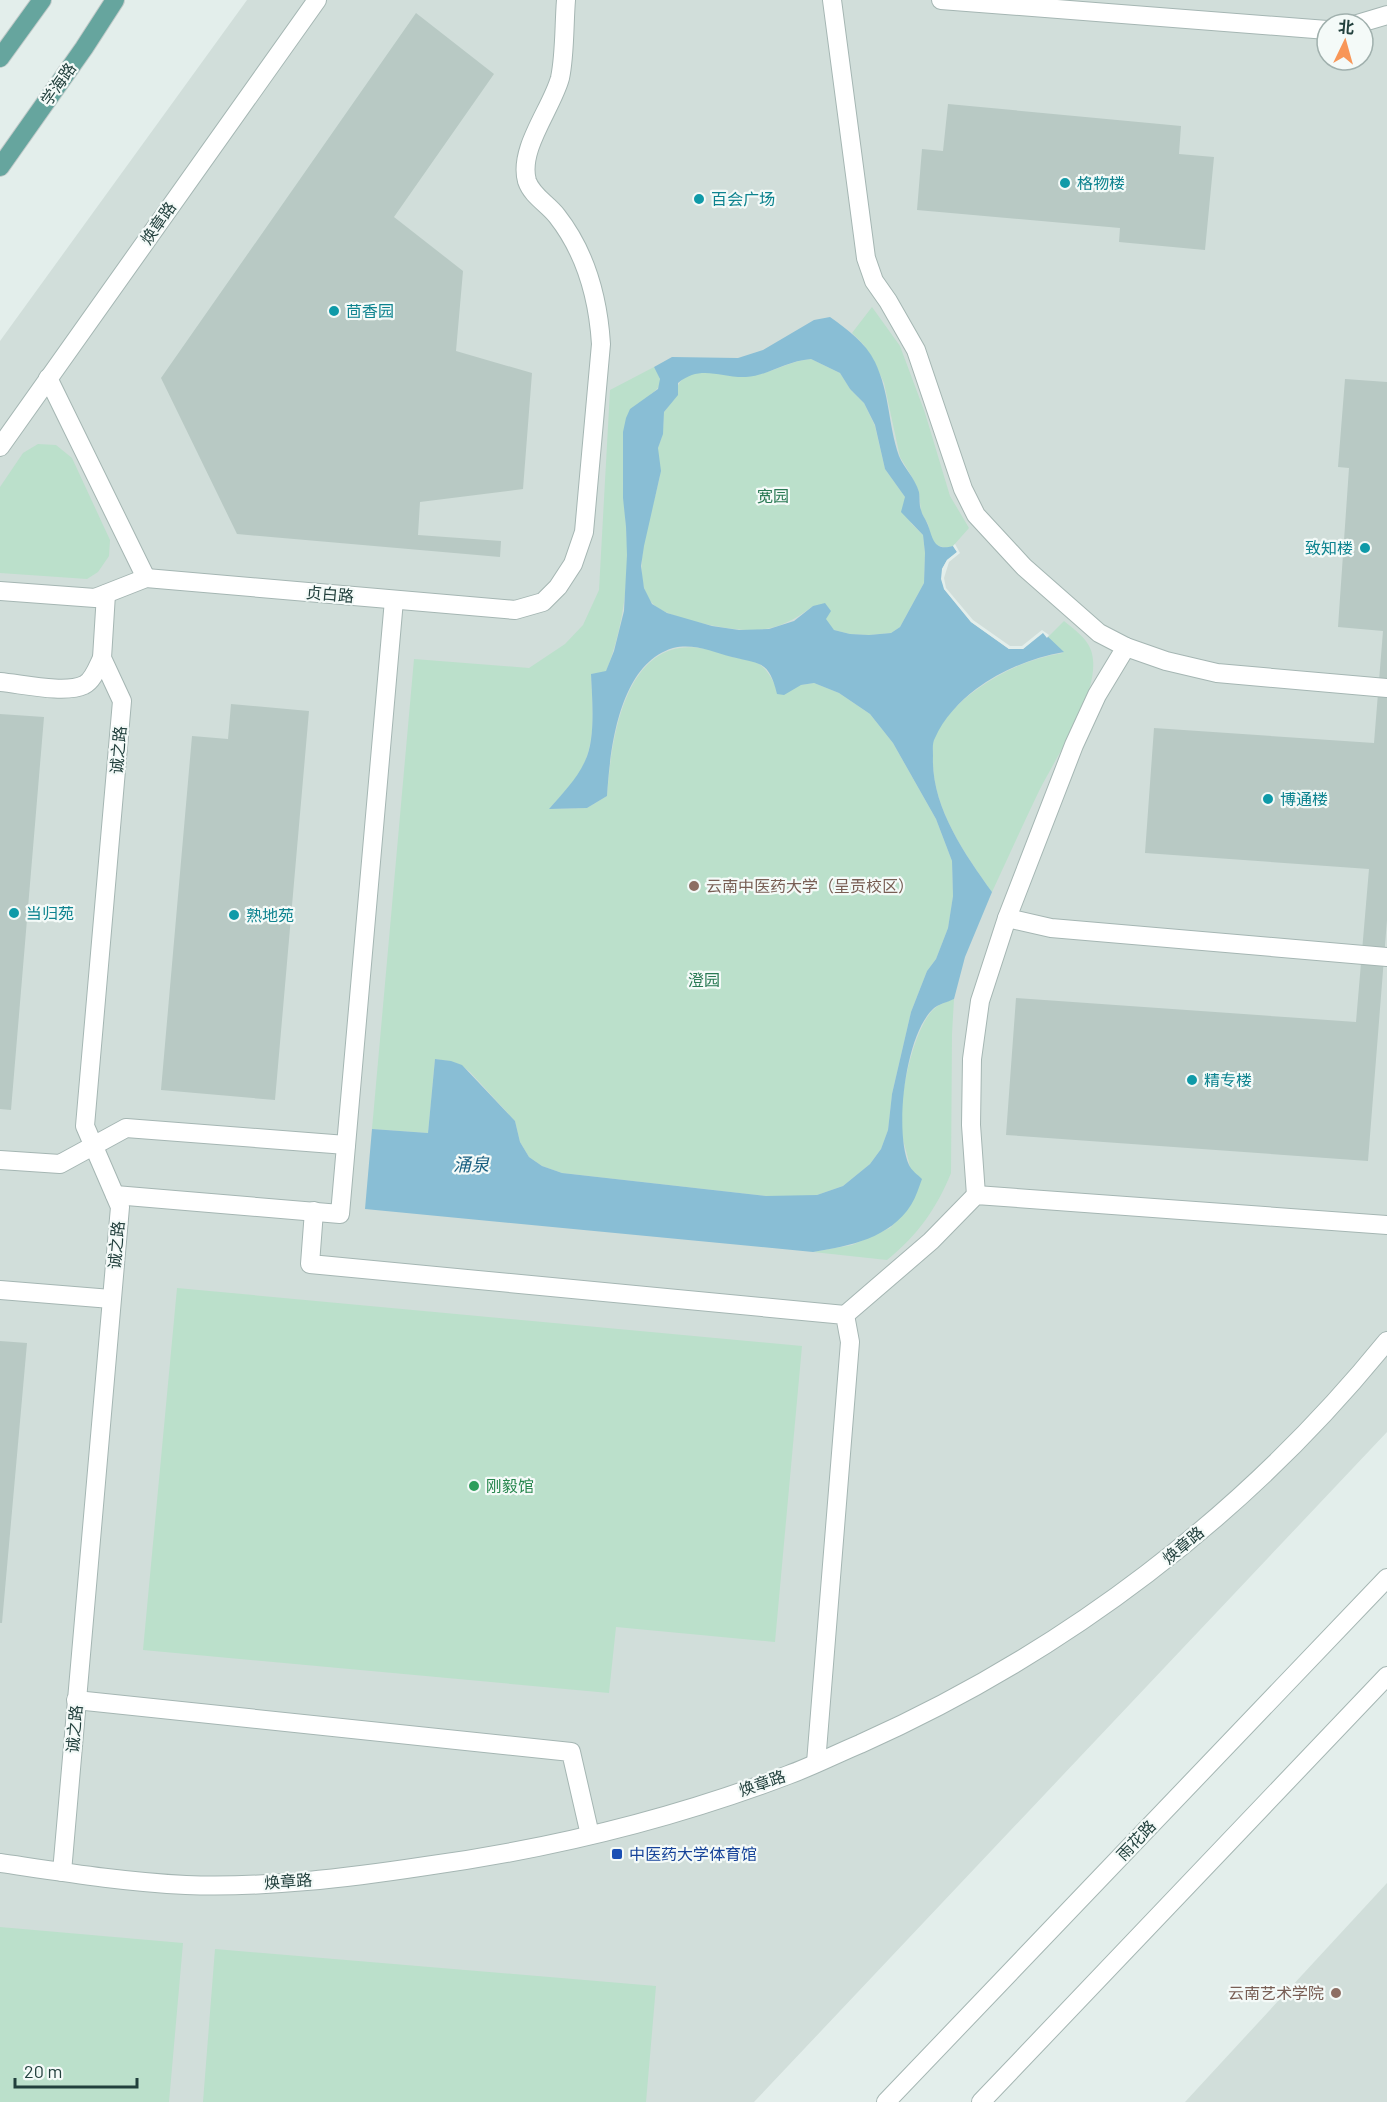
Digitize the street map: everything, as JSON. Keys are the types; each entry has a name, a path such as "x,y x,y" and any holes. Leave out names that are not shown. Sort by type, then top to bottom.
{"main road":[{"path":"0,58 42,0"},
{"name":"学海路","path":"0,167 115,0"}],"street":[{"name":"焕章路","path":"0,447 317,0"},
{"name":"贞白路","path":"0,591 95,598 146,578 515,610 543,602 558,587 573,564 584,532 601,344 599,315 594,291 583,259 557,215 537,196 528,182 526,165 533,137 560,76 566,0"},
{"path":"832,0 866,258 874,281 898,317 919,357 963,489 976,515 1024,567 1099,633 1126,646 1166,661 1217,673 1387,688"},
{"path":"941,0 1315,29"},
{"path":"48,378 146,578"},
{"name":"诚之路","path":"62,1872 120,1207 85,1126 122,701 102,658 106,594"},
{"path":"115,1195 340,1214 394,600"},
{"path":"314,1211 310,1264 845,1315 931,1241 976,1195 971,1125 972,1059 980,1001 1007,918 1074,746 1097,695 1126,646"},
{"path":"0,682 65,688 85,685 102,658"},
{"path":"1007,918 1051,928 1387,957"},
{"path":"0,1160 60,1164 126,1128 346,1145"},
{"path":"976,1195 1387,1225"},
{"path":"0,1290 111,1299"},
{"path":"816,1763 850,1342 845,1315"},
{"name":"焕章路","path":"0,1863 187,1885 281,1883 384,1872 483,1858 590,1835 687,1809 789,1775 895,1728 991,1679 1076,1626 1157,1568 1249,1488 1303,1435 1387,1341"},
{"name":"雨花路","path":"886,2102 1387,1578"},
{"path":"981,2102 1387,1676"},
{"path":"76,1700 571,1752 590,1835"}],"shaded area":[{"name":"云南中医药大学（呈贡校区）","path":"247,0 1387,0 1387,1432 754,2102 0,2102 0,341"},
{"name":"云南艺术学院","path":"1387,1883 1387,2102 1185,2102"}],"green space":[{"path":"872,307 900,346 925,413 950,496 969,528 953,546 946,548 936,545 931,537 928,524 921,512 919,492 900,457 884,383 873,359 852,333"},
{"name":"宽园","path":"811,359 840,373 850,389 864,403 875,426 885,469 905,497 911,523 923,535 924,583 900,627 891,633 850,634 834,630 813,606 801,615 778,626 755,630 730,629 691,621 657,607 645,590 642,558 644,540 660,475 658,448 662,436 664,412 681,381 689,375 704,372 749,376"},
{"name":"澄园","path":"654,367 660,383 650,396 638,421 623,475 627,564 624,601 617,637 606,672 591,674 592,728 586,759 575,779 549,809 587,808 607,796 614,741 621,712 632,687 646,666 666,652 691,647 759,664 770,675 775,685 814,683 839,693 870,714 893,743 936,819 952,861 953,896 948,928 936,959 927,971 911,1012 892,1094 888,1130 881,1149 870,1164 843,1186 817,1195 766,1196 562,1173 542,1166 529,1157 520,1142 515,1121 470,1072 449,1061 435,1059 428,1133 372,1129 414,659 529,668 565,644 583,625 599,590 610,390"},
{"path":"38,444 56,445 72,458 110,540 109,556 98,572 87,579 0,573 0,487 23,453"},
{"path":"1064,621 1090,647 1093,675 1089,691 992,892 960,845 943,811 934,775 933,740 952,711 986,683 1028,662 1063,653 1047,638"},
{"path":"954,999 951,1173 939,1198 917,1231 887,1260 813,1252 852,1245 890,1228 911,1205 910,1168 901,1127 905,1082 914,1047 926,1018 936,1007"},
{"name":"刚毅馆","path":"177,1288 802,1346 775,1642 616,1627 609,1693 143,1650"},
{"path":"0,1927 183,1943 169,2102 0,2102"},
{"path":"215,1949 656,1986 646,2102 203,2102"}],"water":[{"name":"涌泉","path":"830,317 861,342 875,362 884,386 899,456 917,487 921,512 932,538 937,545 953,546 957,552 947,560 942,569 944,589 971,622 1009,649 1023,649 1043,632 1064,652 1017,666 976,689 947,717 933,742 934,775 943,811 960,845 992,892 965,957 954,999 935,1007 923,1022 909,1061 902,1130 910,1167 922,1179 913,1202 902,1216 881,1233 841,1247 813,1252 365,1209 372,1129 428,1133 435,1059 462,1065 515,1121 520,1142 529,1157 542,1166 562,1173 766,1196 817,1195 843,1186 870,1164 881,1149 888,1130 892,1094 911,1012 927,971 936,959 948,928 953,896 952,861 936,819 893,743 870,714 839,693 814,683 801,685 784,695 777,694 771,675 757,663 696,647 673,648 655,657 640,671 629,689 615,733 607,796 587,808 549,809 578,774 585,761 591,742 591,674 606,671 614,651 624,611 627,555 623,498 623,432 630,409 658,389 660,379 654,367 672,357 738,358 763,350 814,320","holes":["811,359 840,373 850,389 864,403 875,425 885,469 905,497 901,512 923,535 924,583 900,627 891,633 869,635 834,630 826,619 831,611 825,603 813,606 794,621 769,629 739,630 712,626 667,613 652,604 644,588 641,566 661,471 658,448 663,434 664,412 678,395 678,383 686,377 703,373 737,377 754,376"]}],"pier":[{"path":"955,544 960,553 949,562 944,578 946,588 973,620 1010,646 1022,646 1042,630 1049,635 1047,638 1043,633 1023,649 1009,649 971,622 944,589 941,579 942,569 947,560 957,552 953,546"}],"building":[{"name":"茴香园","path":"416,13 494,74 394,217 463,271 456,351 532,373 523,489 420,502 418,535 501,541 500,557 237,534 161,378"},
{"name":"格物楼","path":"948,104 1181,126 1179,154 1214,157 1205,250 1119,242 1120,228 917,210 922,149 943,151"},
{"path":"1345,379 1387,382 1387,920 1368,1161 1006,1135 1016,998 1356,1022 1369,869 1145,853 1154,728 1374,743 1383,631 1338,627 1349,468 1338,467"},
{"name":"熟地苑","path":"231,704 309,711 275,1100 161,1090 192,736 228,739"},
{"name":"当归苑","path":"0,714 44,717 11,1110 0,1109"},
{"path":"0,1341 27,1343 2,1623 0,1623"}],"place":[{"name":"格物楼","path":"1065,183"},
{"name":"百会广场","path":"699,199"},
{"name":"茴香园","path":"334,311"},
{"name":"致知楼","path":"1365,548"},
{"name":"博通楼","path":"1268,799"},
{"name":"云南中医药大学（呈贡校区）","path":"694,886"},
{"name":"当归苑","path":"14,913"},
{"name":"熟地苑","path":"234,915"},
{"name":"精专楼","path":"1192,1080"},
{"name":"刚毅馆","path":"474,1486"},
{"name":"中医药大学体育馆","path":"617,1854"},
{"name":"云南艺术学院","path":"1336,1993"}]}
